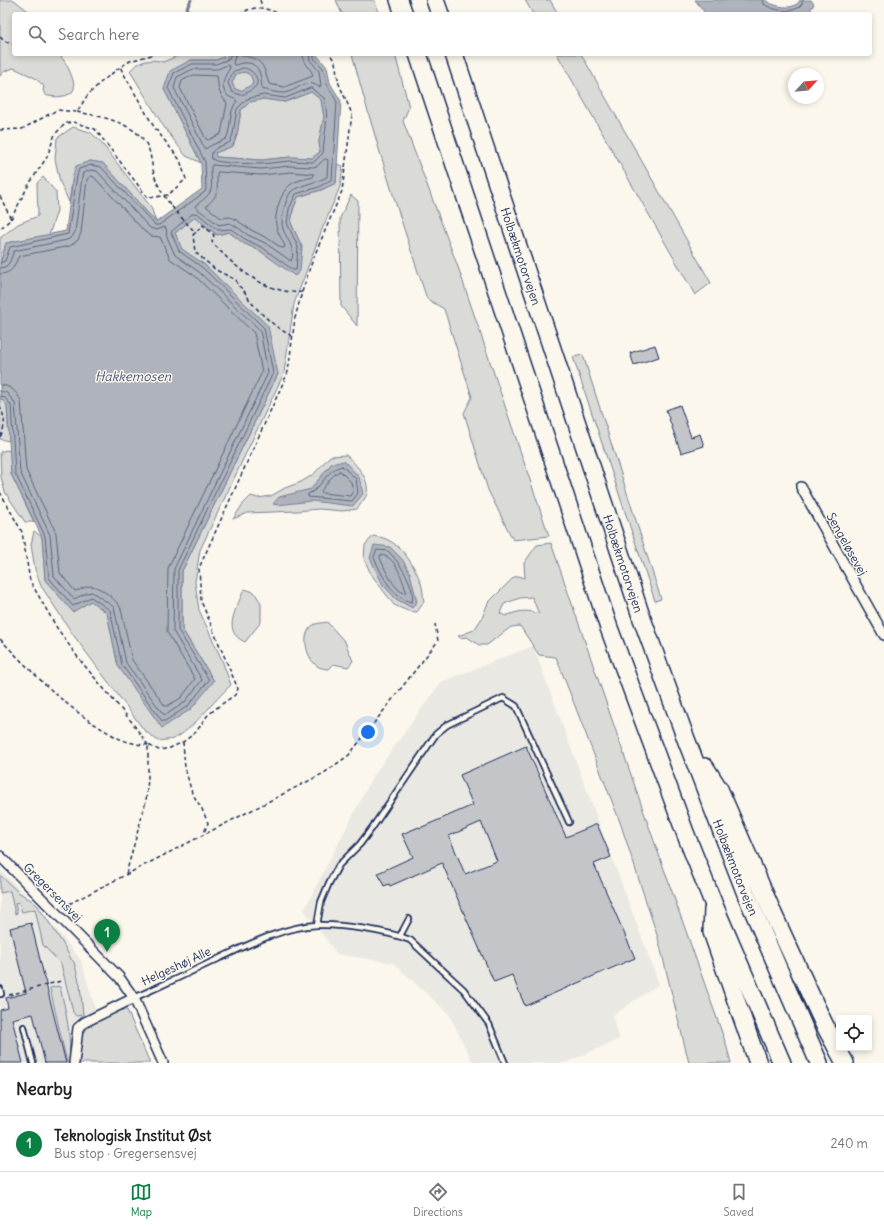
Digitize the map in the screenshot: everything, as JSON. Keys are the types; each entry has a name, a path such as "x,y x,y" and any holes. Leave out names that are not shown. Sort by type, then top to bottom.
{"highway":[{"path":"400,0 403,12"},
{"path":"435,0 439,12"},
{"path":"419,56 609,628 683,828 714,905 782,1063"},
{"name":"Holbækmotorvejen","path":"455,56 636,602 686,739 746,894 819,1063"},
{"path":"686,739 719,789 824,1024 845,1063"},
{"path":"714,905 712,932 758,1063"}],"street":[{"name":"Sengeløsevej","path":"801,487 884,635"},
{"name":"Gregersensvej","path":"0,856 114,972 134,998"},
{"path":"74,1063 78,1028 85,1022 134,998"},
{"name":"Helgeshøj Alle","path":"134,998 163,1063"}],"lane":[{"path":"317,925 321,902 339,865 360,844 372,828 436,734 448,725 503,698 516,706 569,822"},
{"path":"409,919 400,936 410,940 464,990 489,1024 505,1063"},
{"name":"Helgeshøj Alle","path":"134,998 249,945 277,934 317,925 342,926 400,936"},
{"path":"24,1027 33,1063"}],"path":[{"path":"260,0 262,7"},
{"path":"243,12 250,8 262,7 275,12"},
{"path":"0,37 4,41 12,44"},
{"path":"77,112 87,96 120,67 130,61 148,56"},
{"path":"0,639 41,682 91,722 110,734 132,743 148,745 159,750 170,748 183,742 196,732 207,716 235,695 238,689 201,600 199,568 288,372 295,318 302,292 313,259 342,191 352,114 339,84 335,62 331,56"},
{"path":"0,229 11,219 29,184 47,157 55,134 66,123 73,122 95,130 148,198 168,195 186,179 180,160 154,127 120,67"},
{"path":"0,130 22,129 57,110 100,116 122,124 142,137 149,150 153,172 157,183 169,205 196,232"},
{"path":"0,196 11,219"},
{"path":"292,336 280,330 256,308 247,298 241,287 238,286 236,280 216,270 195,252 193,235 203,226 214,235 212,242 223,254 257,281 276,289 295,293 302,292"},
{"path":"0,406 4,416 3,431 0,437"},
{"path":"0,492 22,532 30,581 57,628 78,659 148,745 146,801 126,874"},
{"path":"55,912 324,773 349,755 438,641 435,624"},
{"path":"183,742 185,768 192,793 202,809 208,823 203,836"},
{"path":"0,992 4,996 61,981"}],"shaded area":[{"path":"0,0 14,0 29,12 12,12 12,56 62,56 74,82 74,89 65,96 52,97 45,95 43,90 44,86 35,78 14,68 5,71 0,76"},
{"path":"336,0 374,0 379,12 341,12"},
{"path":"525,0 550,0 557,12 532,12"},
{"path":"177,56 224,56 216,60 191,60 164,89 201,163 186,156 164,127 130,71 145,61 154,60 163,62"},
{"path":"353,56 396,56 409,107 403,121 458,267 549,536 513,540 488,490 464,413 472,397 444,309 427,299 369,116"},
{"path":"558,56 582,56 711,283 695,295"},
{"path":"244,72 251,76 253,84 241,91 235,89 232,83 236,74"},
{"path":"311,92 321,100 324,117 319,141 320,152 312,158 290,157 262,160 216,157 215,153 233,146 237,135 241,110 250,102 263,99 285,102"},
{"path":"73,127 90,132 100,141 151,207 156,222 102,163 90,161 73,175 69,202 60,182 55,159 57,138"},
{"path":"337,164 343,166 340,187 321,232 294,304 284,373 200,550 195,582 199,610 222,660 231,685 187,730 173,739 158,741 144,730 74,636 41,586 35,569 31,545 34,531 42,537 45,580 73,611 91,601 107,613 118,666 214,681 182,629 182,571 278,374 234,294 205,265 181,249 175,233 195,217 217,235 229,232 243,243 260,251 302,247 291,223 293,210 298,197 321,190 336,183"},
{"path":"43,177 56,192 57,211 49,235 6,243 0,265 0,238 18,224 38,216 37,183"},
{"path":"351,195 358,201 357,326 341,306 340,218"},
{"path":"583,355 661,599 655,601 573,357"},
{"path":"0,398 7,405 9,441 0,439"},
{"path":"6,450 10,451 11,474 34,522 25,522 5,492 1,477 0,452"},
{"path":"346,455 362,473 367,485 366,496 357,509 343,511 319,509 247,513 233,519 243,504 251,496 258,498 271,496 285,488 301,482 314,474 330,456"},
{"path":"373,536 384,538 392,542 403,552 412,564 423,590 424,602 417,612 408,611 394,605 371,574 364,559 365,545"},
{"path":"551,543 726,1044 731,1063 689,1063 658,938 620,822 556,657 539,655 520,626 511,627 487,645 479,645 467,637 460,638 458,636 474,630 482,618 488,603 514,577 519,576 525,578 524,563 537,545","holes":["532,597 539,614 522,611 505,616 500,613 504,604 520,598"]},
{"path":"244,589 254,592 261,603 261,622 245,642 233,632 232,625 235,611"},
{"path":"327,622 345,642 353,661 348,667 333,664 328,669 321,668 315,664 308,654 306,648 306,635 308,630 315,624"},
{"path":"533,646 659,984 612,1016 620,1039 565,1063 473,1063 449,1014 393,963 337,954 304,910 373,776 441,682"},
{"path":"0,870 39,908 81,960 111,1063 0,1063"},
{"path":"0,875 18,892 38,906 74,962 80,985 83,1015 76,1016 73,1012 61,964 43,945 35,909 22,912 19,902 15,903 17,913 15,914 10,891 0,893"},
{"path":"60,987 68,1025 70,1044 69,1063 67,1063 50,988"},
{"path":"122,1010 127,1010 150,1063 78,1063 80,1041 85,1031 100,1020"}],"water":[{"path":"695,0 765,0 775,5 784,7 792,6 800,0 811,0 814,4 809,12 704,12"},
{"name":"Hakkemosen","path":"226,56 318,56 327,67 330,83 341,101 336,183 321,190 298,197 293,210 291,223 302,247 300,271 295,276 260,251 243,243 229,232 217,235 195,217 175,233 182,249 205,265 268,326 278,374 182,571 182,629 214,681 191,709 162,728 118,666 107,613 91,601 73,612 45,580 42,537 11,474 7,405 0,398 0,265 6,243 66,231 73,175 76,166 90,161 103,163 156,222 202,189 201,163 164,89 170,71 191,60 216,60","holes":["244,72 251,76 253,84 241,91 235,89 232,83 236,74","311,92 321,100 324,117 319,141 320,152 312,158 290,157 262,160 216,157 215,153 233,146 237,135 241,110 250,102 263,99 285,102"]},
{"path":"344,461 359,477 363,494 353,506 311,501 278,505 273,504 279,497 311,489 331,464"},
{"path":"374,545 390,547 402,559 410,573 417,602 412,608 396,599 383,585 370,558"}],"building":[{"path":"655,345 659,357 634,365 630,353"},
{"path":"680,405 691,437 700,434 704,446 681,453 666,410"},
{"path":"526,746 566,837 597,824 611,857 594,864 635,958 525,1006 512,975 494,982 442,863 390,886 389,884 384,886 378,873 413,857 402,834 419,827 420,828 473,805 460,775","holes":["481,822 497,861 465,874 449,836"]},
{"path":"31,923 66,1063 45,1063 33,1014 12,1019 23,1063 0,1063 0,1010 8,1008 6,998 26,993 10,928"}],"waterway":[{"path":"185,12 191,0"}],"place":[{"name":"Teknologisk Institut Øst","path":"107,952"}]}
